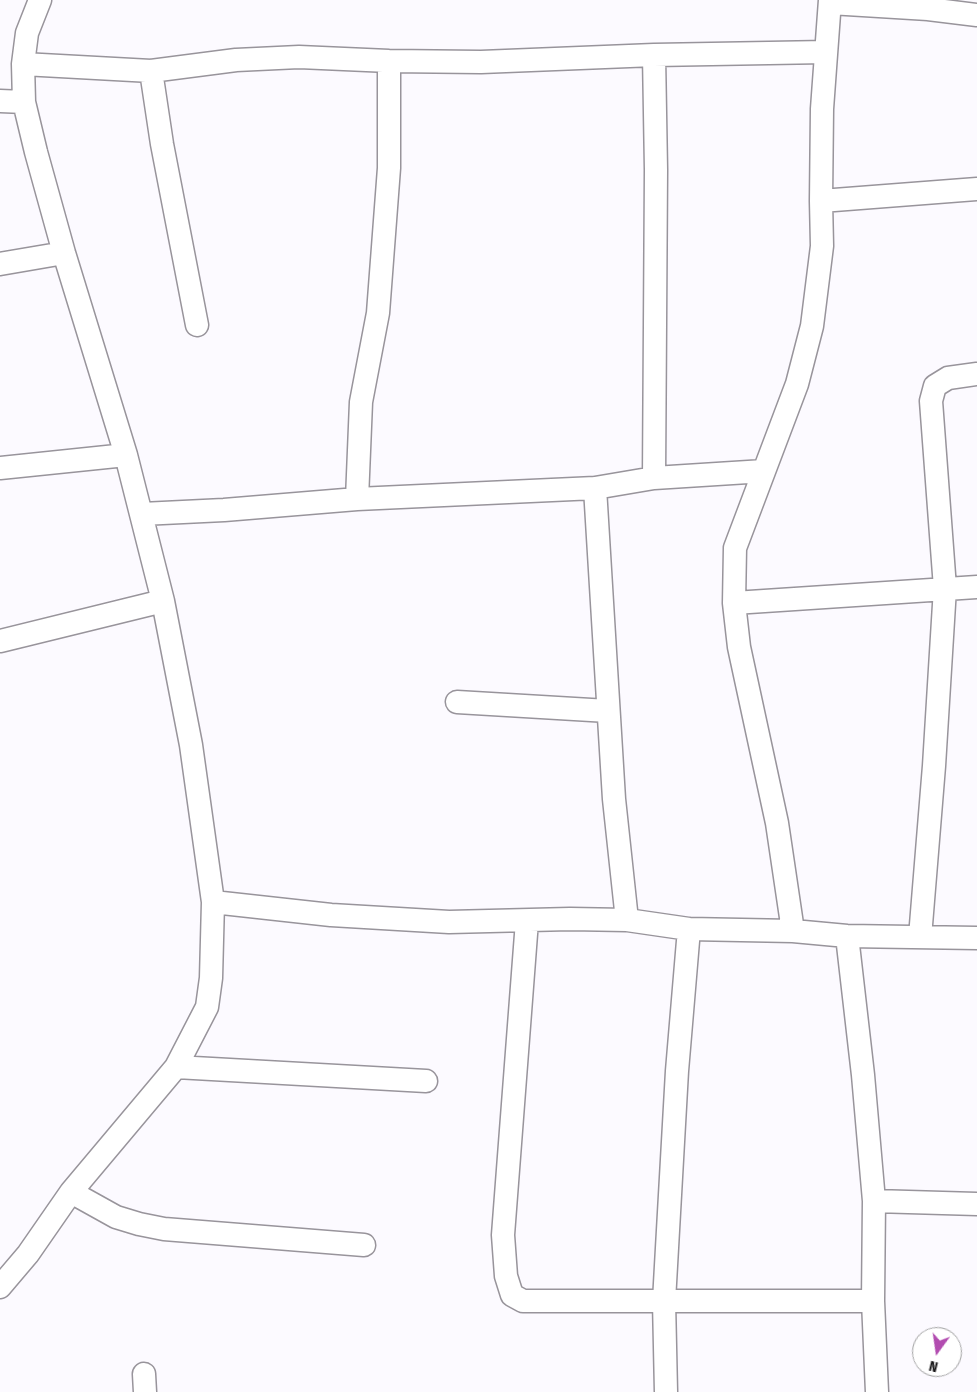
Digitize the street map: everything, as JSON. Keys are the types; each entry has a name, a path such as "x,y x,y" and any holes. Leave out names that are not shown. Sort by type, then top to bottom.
{"street":[{"path":"0,1287 28,1254 72,1192 176,1067 207,1008 211,978 213,902 191,745 164,601 126,455 64,253 24,102 23,64 27,33 40,0"},
{"path":"793,931 777,823 740,647 734,603 735,548 797,384 812,326 822,246 822,109 830,2 928,9 977,15"},
{"path":"23,64 151,71 236,60 299,57 389,61 481,62 654,55 826,52"},
{"path":"654,55 656,170 654,478"},
{"path":"357,499 361,402 378,313 389,168 389,61"},
{"path":"151,71 162,144 197,324"},
{"path":"0,102 24,102"},
{"path":"821,201 977,189"},
{"path":"0,264 64,253"},
{"path":"920,937 934,766 945,588 930,401 936,386 948,378 977,374"},
{"path":"0,468 126,455"},
{"path":"142,514 224,510 357,499 595,488 654,478 764,471"},
{"path":"595,488 614,800 626,920"},
{"path":"734,603 977,587"},
{"path":"0,641 164,601"},
{"path":"456,702 608,711"},
{"path":"213,902 331,915 448,922 570,919 626,920 689,929 793,931 847,936 977,938"},
{"path":"527,921 503,1235 506,1276 512,1295 523,1301 873,1301"},
{"path":"666,1392 664,1301 677,1071 689,929"},
{"path":"847,936 863,1075 874,1201 873,1301 878,1392"},
{"path":"176,1067 426,1080"},
{"path":"72,1192 116,1217 164,1229 364,1245"},
{"path":"874,1201 977,1204"}]}
